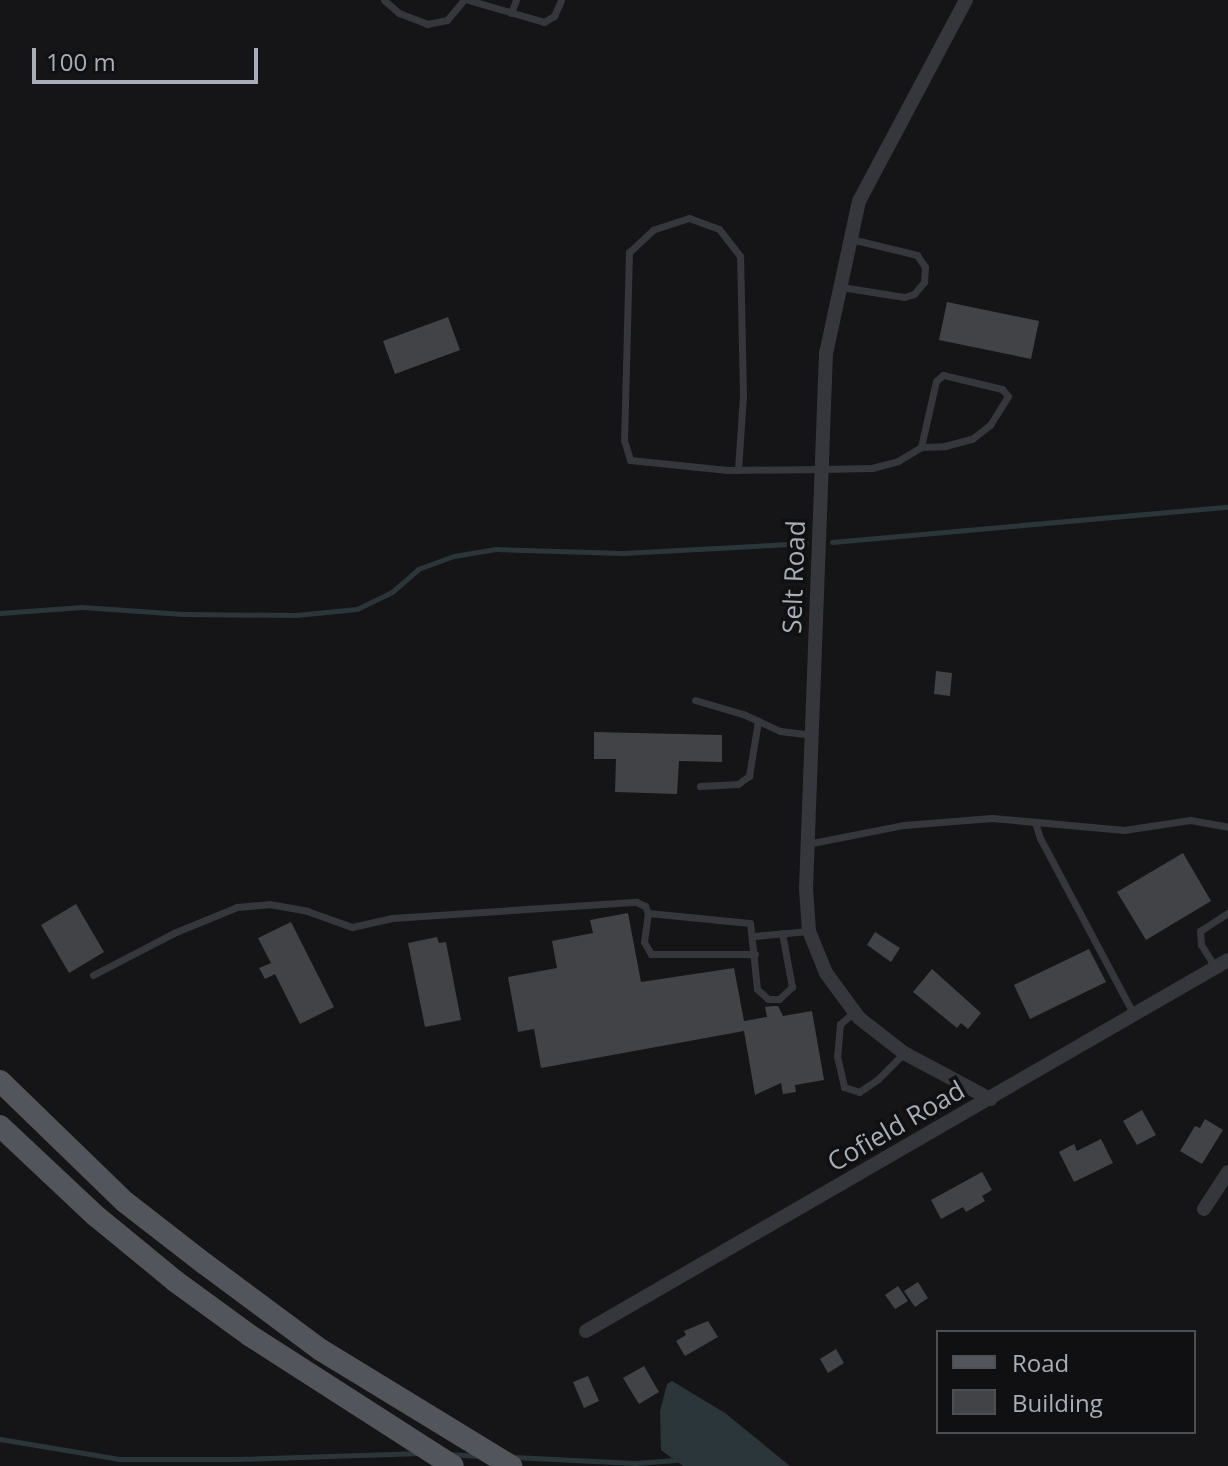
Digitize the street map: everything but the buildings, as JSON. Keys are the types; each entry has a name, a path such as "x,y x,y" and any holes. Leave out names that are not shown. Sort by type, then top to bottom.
{"main road":[{"path":"0,1081 125,1202 205,1264 321,1350 511,1466"},
{"path":"0,1126 96,1216 175,1281 249,1335 453,1466"}],"street":[{"name":"Selt Road","path":"966,0 859,201 826,353 807,844 809,931 826,973 854,1012 904,1053 990,1099"},
{"name":"Cofield Road","path":"586,1331 1222,963"},
{"path":"1204,1209 1228,1172"}],"lane":[{"path":"384,0 413,21 438,24 466,0 544,22 554,16 561,0"},
{"path":"511,13 516,0"},
{"path":"738,470 743,395 740,256 719,229 689,218 653,230 629,252 624,440 630,460 738,470 872,468 898,461 921,447 945,446 972,439 1003,409 1008,396 1002,389 943,375 936,381 921,447"},
{"path":"841,287 904,297 914,294 924,282 925,267 917,255 851,239"},
{"path":"695,700 780,731 811,735"},
{"path":"700,786 738,784 749,776 758,721"},
{"path":"807,844 904,825 992,818 1124,830 1190,820 1228,827"},
{"path":"1035,822 1040,838 1134,1015"},
{"path":"93,975 176,932 247,906 269,904 307,911 352,927 392,918 636,902 645,906 648,913 644,942 651,954 755,954"},
{"path":"648,913 750,923 760,994 768,999 785,996 792,987 782,933"},
{"path":"1222,963 1201,945 1200,931 1228,913"},
{"path":"754,936 809,931"},
{"path":"854,1012 840,1024 837,1056 844,1087 859,1092 878,1079 904,1053"}],"shaded area":[{"path":"672,1381 725,1413 790,1466 683,1466 661,1450 660,1411 667,1384"}],"waterway":[{"path":"832,542 1228,507"},
{"path":"0,613 82,607 183,614 296,615 357,609 392,592 418,569 454,556 495,549 623,553 806,543"},
{"path":"0,1439 119,1459 238,1459 415,1453"},
{"path":"449,1454 479,1456"},
{"path":"513,1457 635,1463 676,1460"}]}
